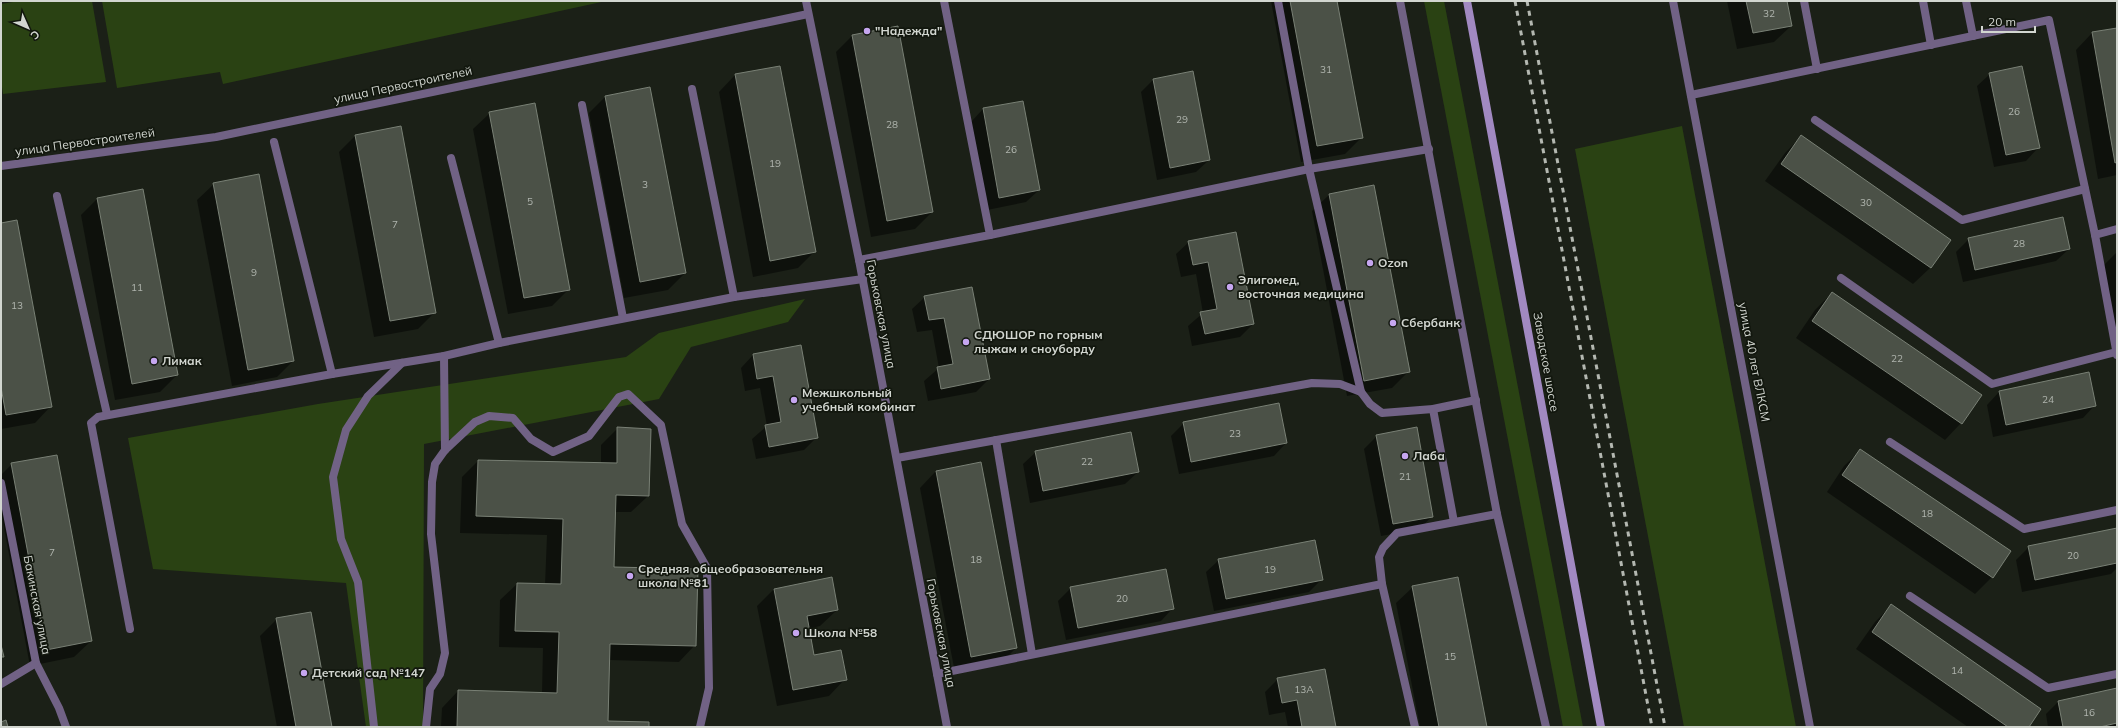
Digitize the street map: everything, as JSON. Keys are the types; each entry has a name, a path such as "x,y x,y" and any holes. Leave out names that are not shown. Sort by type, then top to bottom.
{"main road":[{"name":"Заводское шоссе","path":"1467,1 1601,727"}],"street":[{"name":"Горьковская улица","path":"806,1 863,279 947,727"},
{"path":"944,1 990,235"},
{"path":"1278,1 1309,169 1361,392 1370,404 1382,413 1433,409 1476,400"},
{"path":"1400,1 1497,514 1546,727"},
{"name":"улица 40 лет ВЛКСМ","path":"1674,1 1810,727"},
{"path":"1804,1 1817,69"},
{"path":"1923,1 1931,45"},
{"path":"1966,1 1973,36"},
{"name":"улица Первостроителей","path":"1,166 216,137 808,14"},
{"path":"1691,95 2049,20 2095,235 2117,354 1992,384 1841,278"},
{"path":"692,90 734,297"},
{"path":"582,105 623,318"},
{"path":"1814,120 1962,220 2085,190"},
{"path":"274,142 332,374"},
{"path":"859,260 990,235 1309,169 1428,149"},
{"path":"451,158 499,343"},
{"path":"57,196 107,414"},
{"path":"2095,235 2117,230"},
{"path":"130,629 91,423 98,417 107,414 332,374 444,356 499,343 734,297 863,279"},
{"path":"444,356 445,450"},
{"path":"374,727 358,582 341,539 333,477 346,430 368,396 402,363"},
{"path":"896,458 1312,383 1340,384 1361,392"},
{"path":"426,727 430,689 440,674 445,653 431,534 432,482 435,464 445,450 475,422 489,416 513,418 531,439 553,452 589,436 619,397 628,394 660,425 682,524 707,568 709,688 700,727"},
{"path":"1433,409 1454,522"},
{"path":"996,440 1032,654"},
{"path":"1890,442 2024,529 2117,510"},
{"name":"Бакинская улица","path":"1,483 36,663 59,708 66,727"},
{"path":"1415,727 1382,584 1379,557 1383,548 1397,533 1497,514"},
{"path":"937,674 1382,584"},
{"path":"1910,596 2048,688 2117,674"},
{"path":"1,684 36,663"}],"green space":[{"path":"19,1 92,1 106,82 3,94 1,80 1,4"},
{"path":"102,1 606,1 223,84 220,72 117,88"},
{"path":"1424,1 1444,1 1583,727 1563,727"},
{"path":"1682,126 1796,727 1684,727 1575,149"},
{"path":"805,299 788,322 691,347 659,399 424,444 423,727 366,727 346,583 153,569 128,438 318,404 626,357 659,333"}],"building":[{"path":"1290,1 1337,1 1363,138 1317,146"},
{"path":"1746,1 1787,1 1792,26 1753,33"},
{"path":"898,26 933,212 887,221 852,35"},
{"path":"2117,28 2117,162 2115,163 2092,32"},
{"path":"780,66 816,252 770,261 735,74"},
{"path":"2022,66 2040,148 2006,155 1989,73"},
{"path":"1193,71 1210,160 1170,168 1153,79"},
{"path":"650,87 686,273 640,282 605,96"},
{"path":"1023,101 1040,190 999,198 983,108"},
{"path":"535,103 570,290 524,298 489,112"},
{"path":"401,126 436,313 390,321 355,135"},
{"path":"1801,135 1951,240 1931,268 1781,164"},
{"path":"259,174 294,361 248,370 213,183"},
{"path":"1374,185 1410,372 1364,381 1329,194"},
{"path":"143,189 178,375 132,384 97,198"},
{"path":"2063,217 2070,249 1975,270 1968,238"},
{"path":"17,220 52,407 6,415 1,387 1,223"},
{"name":"Элигомед, восточная медицина","path":"1236,232 1254,324 1205,334 1200,312 1217,309 1208,262 1193,265 1188,241"},
{"name":"СДЮШОР по горным лыжам и сноуборду","path":"972,287 990,379 941,389 937,367 953,364 944,318 929,320 924,296"},
{"path":"1832,292 1982,395 1962,424 1812,321"},
{"name":"Межшкольный учебный комбинат","path":"801,345 818,438 769,447 765,425 781,422 773,376 757,379 753,354"},
{"path":"2089,372 2096,406 2006,425 1999,391"},
{"path":"1279,403 1287,443 1191,462 1183,422"},
{"name":"Средняя общеобразовательня школа №81","path":"617,427 651,429 649,496 616,495 614,567 698,569 696,646 610,644 608,721 649,722 649,727 457,727 458,690 557,693 559,632 515,631 517,583 561,584 563,519 476,516 478,460 617,463"},
{"path":"1417,427 1433,517 1393,524 1376,435"},
{"path":"1131,432 1139,472 1043,491 1035,451"},
{"path":"1860,449 2011,551 1993,578 1842,475"},
{"path":"57,455 92,641 46,650 11,463"},
{"path":"981,462 1017,648 971,657 936,471"},
{"path":"2117,528 2117,563 2035,580 2028,546"},
{"path":"1315,540 1323,580 1226,599 1218,559"},
{"path":"1166,569 1174,609 1078,628 1070,587"},
{"name":"Школа №58","path":"832,577 838,610 807,616 814,655 841,650 847,680 793,690 774,589"},
{"path":"1458,577 1487,727 1439,727 1412,586"},
{"path":"1891,604 2041,709 2029,727 2008,727 1872,632"},
{"name":"Детский сад №147","path":"311,612 332,727 296,727 276,618"},
{"path":"1,645 4,657 1,657"},
{"path":"1325,669 1336,727 1302,727 1297,700 1282,703 1277,678"},
{"path":"2117,688 2117,723 2100,727 2063,727 2058,701"},
{"path":"6,720 8,727 1,727 1,722"}],"railway":[{"path":"1515,1 1652,727"},
{"path":"1527,1 1665,727"}],"place":[{"name":"\"Надежда\"","path":"867,31"},
{"name":"Ozon","path":"1370,263"},
{"name":"Элигомед, восточная медицина","path":"1230,287"},
{"name":"Сбербанк","path":"1393,323"},
{"name":"СДЮШОР по горным лыжам и сноуборду","path":"966,342"},
{"name":"Лимак","path":"154,361"},
{"name":"Межшкольный учебный комбинат","path":"794,400"},
{"name":"Лаба","path":"1405,456"},
{"name":"Средняя общеобразовательня школа №81","path":"630,576"},
{"name":"Школа №58","path":"796,633"},
{"name":"Детский сад №147","path":"304,673"}]}
